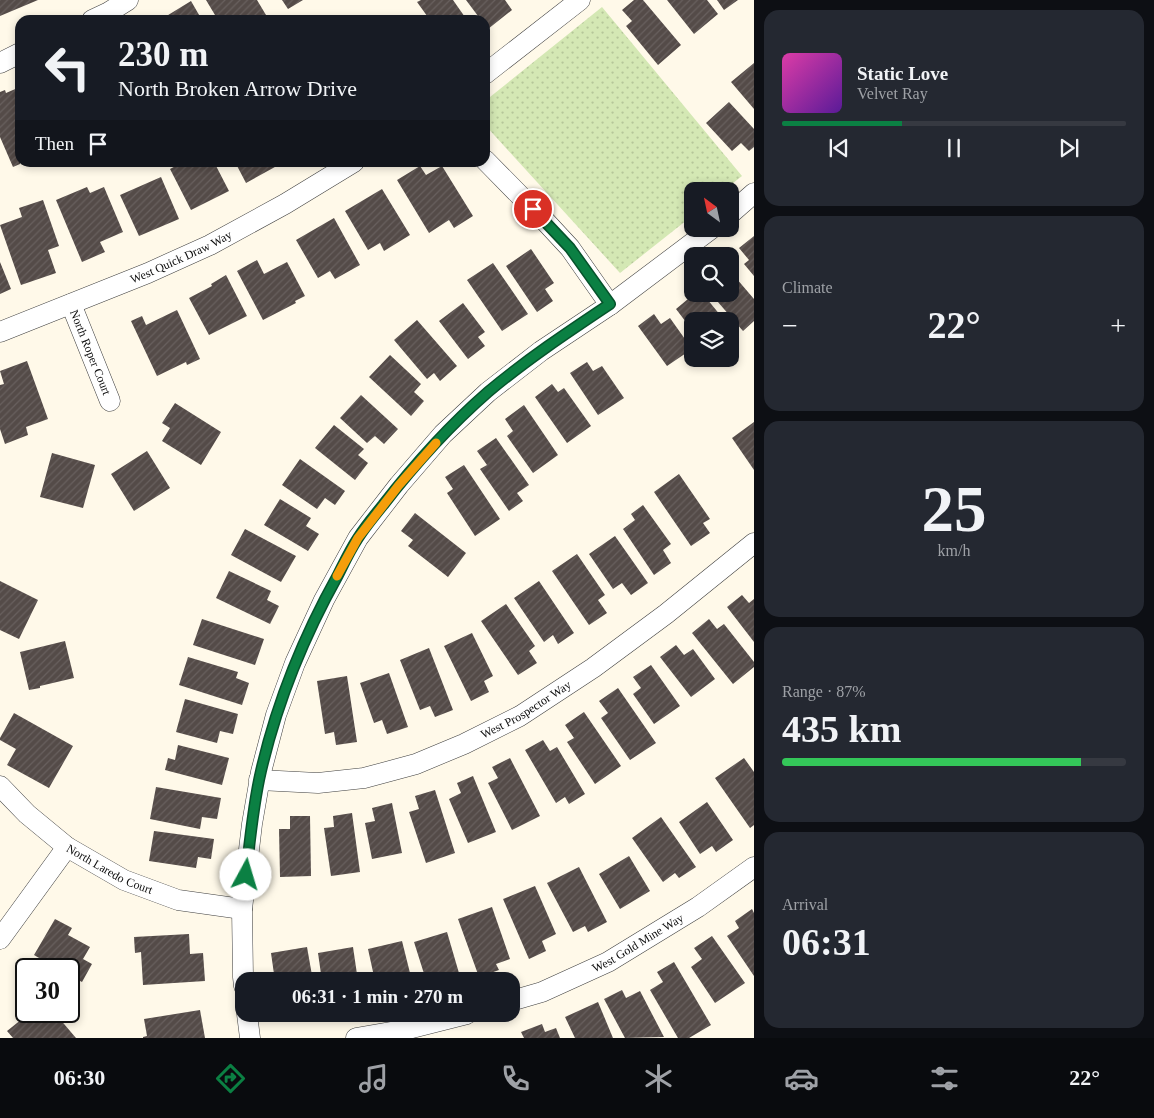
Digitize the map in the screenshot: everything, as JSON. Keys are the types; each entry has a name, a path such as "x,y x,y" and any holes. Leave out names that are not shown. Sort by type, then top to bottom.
{"street":[{"path":"103,15 128,0"},
{"path":"490,70 580,0"},
{"path":"0,63 15,56"},
{"path":"490,165 570,248 610,304"},
{"name":"West Quick Draw Way","path":"0,332 148,273 210,245 285,204 346,167"},
{"path":"739,206 754,193"},
{"path":"243,972 242,909 252,824 259,780 276,715 295,663 324,600 358,538 399,485 443,434 482,398 541,351 610,304 700,238"},
{"name":"North Roper Court","path":"71,304 110,401"},
{"name":"West Prospector Way","path":"259,780 318,782 364,778 416,764 464,744 520,716 594,668 666,614 754,543"},
{"name":"North Laredo Court","path":"0,786 27,814 66,847 124,880 178,900 242,909"},
{"path":"0,939 66,847"},
{"name":"West Gold Mine Way","path":"520,998 542,992 608,962 698,907 754,867"},
{"path":"248,1022 250,1038"},
{"path":"356,1038 435,1022"}],"green space":[{"path":"602,7 742,176 734,182 684,182 684,222 620,273 490,130 490,97"}],"building":[{"path":"0,0 38,0 0,16"},
{"path":"206,0 257,0 266,15 215,15"},
{"path":"282,0 303,0 288,9"},
{"path":"421,0 453,0 464,15 426,15 417,2"},
{"path":"466,0 505,0 512,10 490,27 490,15 477,15"},
{"path":"634,0 643,0 681,45 658,65 626,26 632,21 622,10"},
{"path":"667,0 707,0 718,14 694,34"},
{"path":"717,0 738,0 724,10"},
{"path":"191,1 199,15 168,15"},
{"path":"754,63 754,109 731,82"},
{"path":"15,89 15,166 13,167 0,137 0,92 5,90 6,93"},
{"path":"729,102 754,129 754,147 749,151 741,143 732,151 706,123"},
{"path":"174,167 217,167 229,191 191,210 170,169"},
{"path":"238,167 275,167 246,183"},
{"path":"418,167 421,167 426,175 443,167 473,216 454,228 449,220 429,233 397,180"},
{"path":"161,177 179,219 139,236 120,195"},
{"path":"87,187 90,193 104,187 123,232 100,242 105,252 82,262 56,200"},
{"path":"382,189 410,235 384,251 380,243 368,250 345,211"},
{"path":"43,200 59,246 48,250 56,273 21,285 0,225 22,217 19,208"},
{"path":"334,218 360,265 335,279 330,271 318,278 296,240"},
{"path":"754,236 754,276 744,264 749,260 739,248"},
{"path":"531,249 554,283 545,289 553,301 537,312 506,266"},
{"path":"257,260 264,274 287,262 305,296 295,301 296,303 263,320 237,271"},
{"path":"0,262 11,289 0,294"},
{"path":"493,263 528,314 502,331 467,280"},
{"path":"226,275 247,316 209,335 189,298 212,286 211,284"},
{"path":"739,282 754,299 754,321 743,331 739,326 739,312 727,312 718,302 739,302"},
{"path":"684,302 710,302 718,312 684,312 684,320 676,309"},
{"path":"463,303 485,332 478,337 485,346 468,359 439,321"},
{"path":"177,310 200,359 187,365 186,362 157,376 131,321 142,316 146,325"},
{"path":"654,314 661,324 670,318 684,338 684,354 667,366 638,326"},
{"path":"417,320 457,366 440,381 434,373 427,379 394,340"},
{"path":"390,355 421,384 414,392 424,401 411,416 369,377"},
{"path":"27,361 48,419 26,427 28,435 5,444 0,429 0,385 4,384 0,371"},
{"path":"587,362 593,371 602,366 624,398 598,415 570,373"},
{"path":"552,384 558,392 564,388 591,426 567,443 535,397"},
{"path":"361,395 398,429 384,444 375,436 367,443 340,418"},
{"path":"175,403 221,432 201,465 162,441 170,428 162,423"},
{"path":"524,405 558,455 533,473 507,436 513,431 505,419"},
{"path":"754,422 754,470 732,438"},
{"path":"334,425 364,449 358,455 368,463 355,480 315,448"},
{"path":"496,438 529,485 517,493 523,501 509,511 480,469 487,465 477,451"},
{"path":"147,451 170,488 134,511 111,474"},
{"path":"52,453 95,465 83,508 40,497"},
{"path":"300,459 345,491 335,505 325,498 317,509 282,485"},
{"path":"464,465 500,519 475,536 447,493 453,489 445,477"},
{"path":"679,474 710,519 703,523 710,533 691,546 654,492"},
{"path":"280,499 311,518 306,526 319,534 308,551 264,525"},
{"path":"643,505 671,544 663,550 671,563 654,575 623,529 635,520 631,514"},
{"path":"415,513 466,553 448,577 408,546 413,540 401,531"},
{"path":"245,529 296,556 281,582 231,555"},
{"path":"615,536 648,583 631,595 622,583 613,589 589,554"},
{"path":"577,554 605,595 598,600 607,613 589,625 552,571"},
{"path":"229,571 271,591 267,600 279,606 270,624 216,598"},
{"path":"0,581 38,600 19,639 0,630"},
{"path":"539,581 574,633 558,644 553,635 544,642 514,598"},
{"path":"742,595 749,603 754,599 754,642 727,607"},
{"path":"506,604 535,646 529,651 537,663 518,675 481,621"},
{"path":"202,619 264,639 255,665 193,645"},
{"path":"709,619 717,629 724,624 754,662 754,667 733,684 692,633"},
{"path":"472,633 493,676 484,681 489,692 471,701 444,646"},
{"path":"65,641 74,678 29,690 20,652"},
{"path":"676,645 684,655 693,649 715,679 691,697 660,657"},
{"path":"429,648 453,710 435,717 430,706 420,710 400,660"},
{"path":"188,657 238,672 236,678 249,683 242,705 179,685"},
{"path":"651,665 680,706 654,724 633,694 641,688 633,677"},
{"path":"389,673 408,727 387,734 382,720 374,723 360,683"},
{"path":"347,676 357,742 336,745 334,732 325,734 317,681"},
{"path":"618,688 656,743 630,760 601,718 608,713 599,701"},
{"path":"185,699 238,714 233,734 220,731 217,743 176,732"},
{"path":"584,712 621,766 595,784 567,742 574,738 565,725"},
{"path":"14,713 73,746 49,788 7,765 16,749 0,740 0,738"},
{"path":"543,740 550,751 557,747 585,794 569,804 565,797 556,803 525,750"},
{"path":"178,745 229,758 222,785 165,770 168,758 175,760"},
{"path":"510,758 540,816 512,830 488,783 498,778 492,767"},
{"path":"744,758 754,772 754,825 750,828 715,778"},
{"path":"473,776 496,832 468,843 449,799 461,793 457,783"},
{"path":"156,787 221,798 217,819 202,817 200,829 150,819"},
{"path":"435,790 455,853 426,863 409,812 419,809 415,796"},
{"path":"707,802 733,840 716,852 712,846 700,854 679,822"},
{"path":"392,803 402,853 372,859 365,823 375,821 372,808"},
{"path":"352,813 360,872 331,876 324,828 334,827 333,816"},
{"path":"290,816 310,816 311,876 280,877 279,829 290,829"},
{"path":"661,817 696,867 679,878 675,873 663,882 632,838"},
{"path":"154,831 214,839 211,859 198,857 196,868 149,861"},
{"path":"629,856 650,891 620,909 599,874"},
{"path":"579,867 607,922 588,932 585,926 573,932 547,883"},
{"path":"535,886 556,934 542,941 546,951 529,959 503,899"},
{"path":"492,907 510,959 496,964 499,970 477,972 458,919"},
{"path":"752,909 754,913 754,976 727,936 739,928 735,921"},
{"path":"55,919 72,928 68,935 90,947 83,959 92,964 82,982 80,981 80,958 39,958 34,955"},
{"path":"447,932 459,972 423,972 414,942"},
{"path":"189,934 190,954 203,953 205,981 143,985 141,952 135,953 134,937"},
{"path":"712,936 745,983 715,1003 691,967 702,959 694,948"},
{"path":"402,941 410,972 373,972 368,949"},
{"path":"307,947 311,972 274,972 271,953"},
{"path":"353,947 357,972 321,972 318,953"},
{"path":"674,962 711,1025 689,1038 678,1038 650,990 663,982 657,972"},
{"path":"622,990 626,998 640,991 664,1037 625,1038 604,999"},
{"path":"598,1002 613,1038 575,1038 565,1017"},
{"path":"200,1010 205,1038 143,1038 147,1036 144,1019"},
{"path":"17,1023 63,1023 76,1038 13,1038 7,1031"},
{"path":"542,1024 545,1032 556,1028 560,1038 524,1038 521,1032"}],"slow traffic":[{"path":"337,576 358,538 399,485 436,443"}],"route":[{"path":"246,875 261,772 276,715 295,663 316,616 358,538 399,485 443,434 488,392 541,351 610,304 570,248 533,209"}]}
